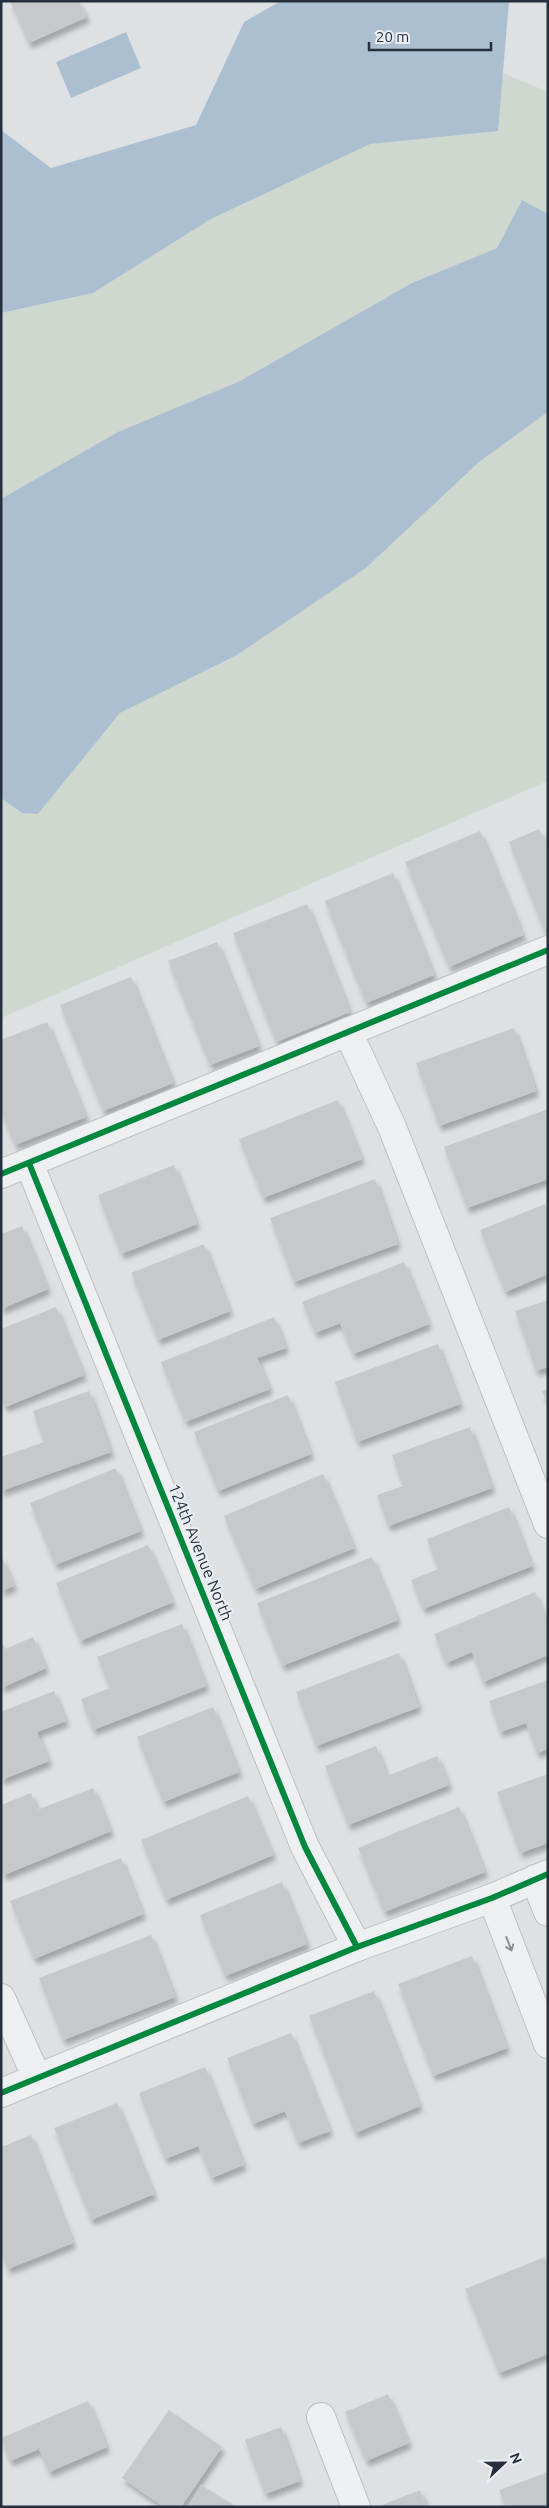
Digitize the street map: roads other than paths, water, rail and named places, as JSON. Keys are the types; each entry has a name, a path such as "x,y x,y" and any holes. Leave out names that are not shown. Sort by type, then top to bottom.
{"street":[{"path":"1,1174 548,950"},
{"path":"348,1032 392,1127 548,1524"},
{"name":"124th Avenue North","path":"29,1163 305,1847 357,1947"},
{"path":"1,2092 357,1947 492,1898 542,1876 548,1912"},
{"path":"492,1898 548,2044"},
{"path":"1,1998 37,2078"},
{"path":"321,2417 356,2507"}],"water":[{"path":"281,1 509,1 498,131 370,144 211,219 93,293 1,313 1,130 51,168 196,125 244,22"},
{"path":"126,32 141,68 71,98 56,62"},
{"path":"522,200 548,214 548,412 479,462 366,568 237,655 120,713 38,814 22,813 1,798 1,499 118,432 238,382 412,283 497,248"}]}
